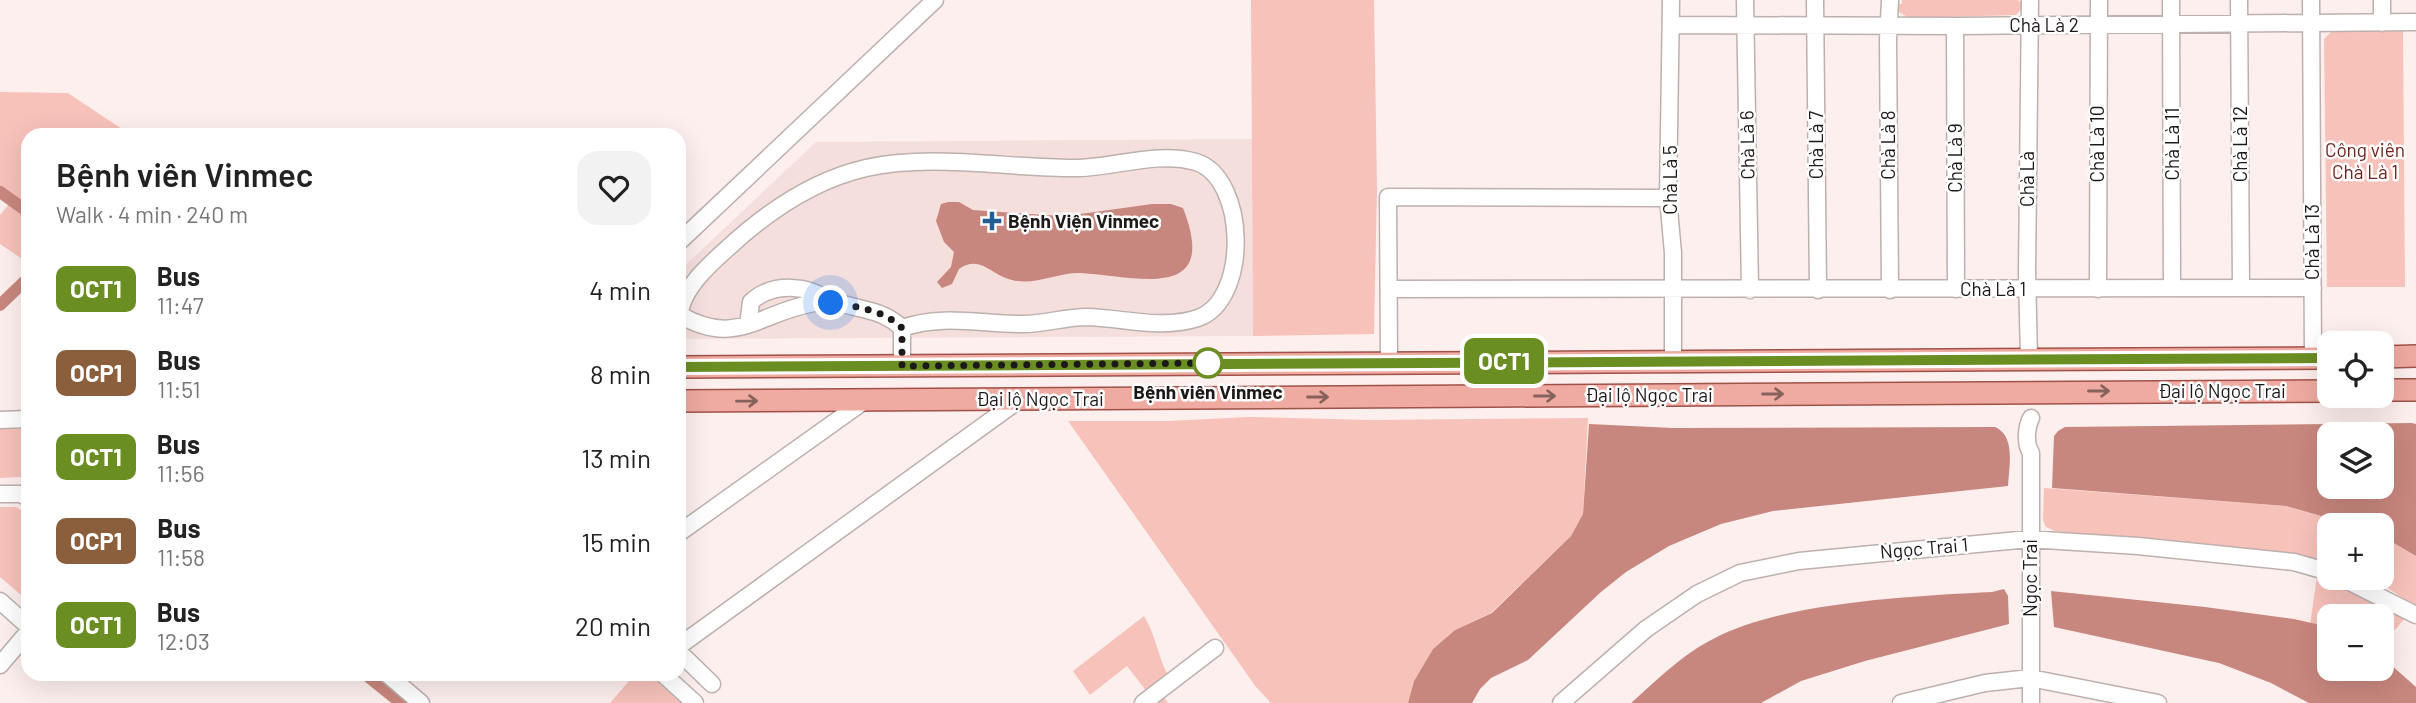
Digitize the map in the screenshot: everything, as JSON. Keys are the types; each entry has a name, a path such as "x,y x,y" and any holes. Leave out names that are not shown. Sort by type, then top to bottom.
{"main road":[{"path":"2394,357 2416,356"},
{"name":"Đại lộ Ngọc Trai","path":"686,367 1389,361 2317,358"},
{"path":"2029,359 2031,392"},
{"path":"1188,363 1188,398"},
{"path":"2394,390 2416,390"},
{"name":"Đại lộ Ngọc Trai","path":"686,401 2317,391"}],"street":[{"path":"686,235 935,0"},
{"name":"Chà Là 5","path":"1671,0 1668,198 1673,289 1673,360"},
{"name":"Chà Là 6","path":"1745,0 1750,290"},
{"name":"Chà Là 7","path":"1815,0 1818,290"},
{"name":"Chà Là 8","path":"1890,0 1890,289"},
{"name":"Chà Là","path":"2029,359 2030,0"},
{"name":"Chà Là 10","path":"2098,289 2096,37 2099,0"},
{"name":"Chà Là 11","path":"2171,0 2172,288"},
{"name":"Chà Là 12","path":"2239,0 2242,288"},
{"name":"Chà Là 13","path":"2311,0 2313,288 2318,331"},
{"path":"2382,0 2382,23"},
{"name":"Chà Là 2","path":"1672,25 1955,26 2171,22 2416,22"},
{"name":"Chà Là 9","path":"1955,26 1956,289"},
{"path":"686,297 716,258 758,221 811,188 866,168 923,162 1083,168 1158,159 1182,160 1210,168 1222,181 1230,198 1236,244 1230,284 1216,308 1198,318 1163,323 1087,317 1032,324 922,321 902,328"},
{"path":"1389,361 1388,197 1668,198"},
{"name":"Chà Là 1","path":"1388,289 2313,288"},
{"path":"748,325 751,302 770,290 809,289 822,294 831,303"},
{"path":"686,318 717,330 748,325 815,303 831,303 876,312 895,321 902,328 902,366"},
{"name":"Ngọc Trai","path":"2031,392 2031,418 2035,425 2035,446 2031,453 2029,540 2031,703"},
{"path":"686,527 734,489 867,399"},
{"path":"686,641 1019,400"},
{"path":"0,420 21,419"},
{"path":"0,494 21,494"},
{"name":"Ngọc Trai 1","path":"1561,703 1646,629 1697,594 1740,573 1799,561 2029,540 2138,546 2294,562 2317,569"},
{"path":"2366,590 2416,615"},
{"path":"0,601 21,620"},
{"path":"0,665 21,640"},
{"path":"1143,703 1215,648"},
{"path":"686,659 712,684"},
{"path":"1901,703 1985,683 2030,678 2158,703"},
{"path":"395,681 421,703"},
{"path":"671,681 695,703"}],"shaded area":[{"name":"Bệnh Viện Vinmec","path":"1252,139 1253,336 686,339 686,264 816,142"},
{"path":"959,202 973,210 1066,216 1152,204 1171,204 1183,208 1192,238 1191,258 1182,271 1168,277 1149,279 1081,273 1020,281 973,264 959,269 952,284 942,288 937,282 951,267 954,252 944,242 936,221 941,204"},
{"path":"2394,423 2416,424 2416,556 2394,543 2394,513 2317,515 2286,506 2052,488 2054,436 2065,427 2317,424 2317,499 2394,499"},
{"path":"1589,424 1673,428 1995,427 2002,431 2009,445 2008,486 1773,511 1721,524 1669,546 1626,572 1528,660 1491,678 1480,689 1472,703 1408,703 1414,681 1433,649 1455,630 1492,613 1571,536 1583,514"},
{"path":"2004,589 2008,596 2009,624 1865,661 1801,681 1761,703 1631,703 1692,651 1743,626 1776,616 1850,603"},
{"path":"2051,591 2294,619 2317,624 2317,681 2394,681 2394,668 2416,687 2416,703 2309,703 2271,683 2219,663 2054,627"}],"green space":[{"path":"1251,0 1374,0 1377,189 1374,334 1253,336"},
{"path":"1902,0 2017,0 2022,2 2022,8 2016,15 1909,18 1896,10 1896,4 1902,4"},
{"name":"Công viên Chà Là 1","path":"2403,31 2405,287 2327,287 2324,39 2331,32"},
{"path":"0,92 68,93 120,128 21,128 21,258 0,244 0,215 10,203 0,195"},
{"path":"1249,417 1371,420 1588,418 1583,514 1571,536 1491,613 1455,630 1433,649 1414,681 1408,703 1271,703 1256,687 1068,421 1167,421"},
{"path":"0,427 21,428 21,478 0,478"},
{"path":"2044,488 2286,506 2317,515 2317,560 2281,552 2055,531 2046,527 2043,520"},
{"path":"0,507 16,507 21,510 21,595 0,577"},
{"path":"2394,543 2416,556 2416,607 2391,590 2394,590"},
{"path":"2317,576 2317,590 2352,590 2384,604 2317,604 2317,626 2310,625"},
{"path":"2394,611 2405,618 2394,631"},
{"path":"1144,616 1171,681 1163,696 1168,703 1143,703 1151,697 1127,666 1090,695 1073,671"},
{"path":"629,681 657,681 681,703 610,703"}],"waterway":[{"path":"0,192 21,207"},
{"path":"0,305 21,285"},
{"path":"374,681 401,703"}],"bus line":[{"name":"OCT1","path":"686,367 2317,358"}],"place":[{"name":"Bệnh Viện Vinmec","path":"992,221"},
{"name":"Bệnh viên Vinmec","path":"1208,363"}],"route":[{"path":"831,303 876,312 895,321 902,328 902,366 1208,363"}]}
